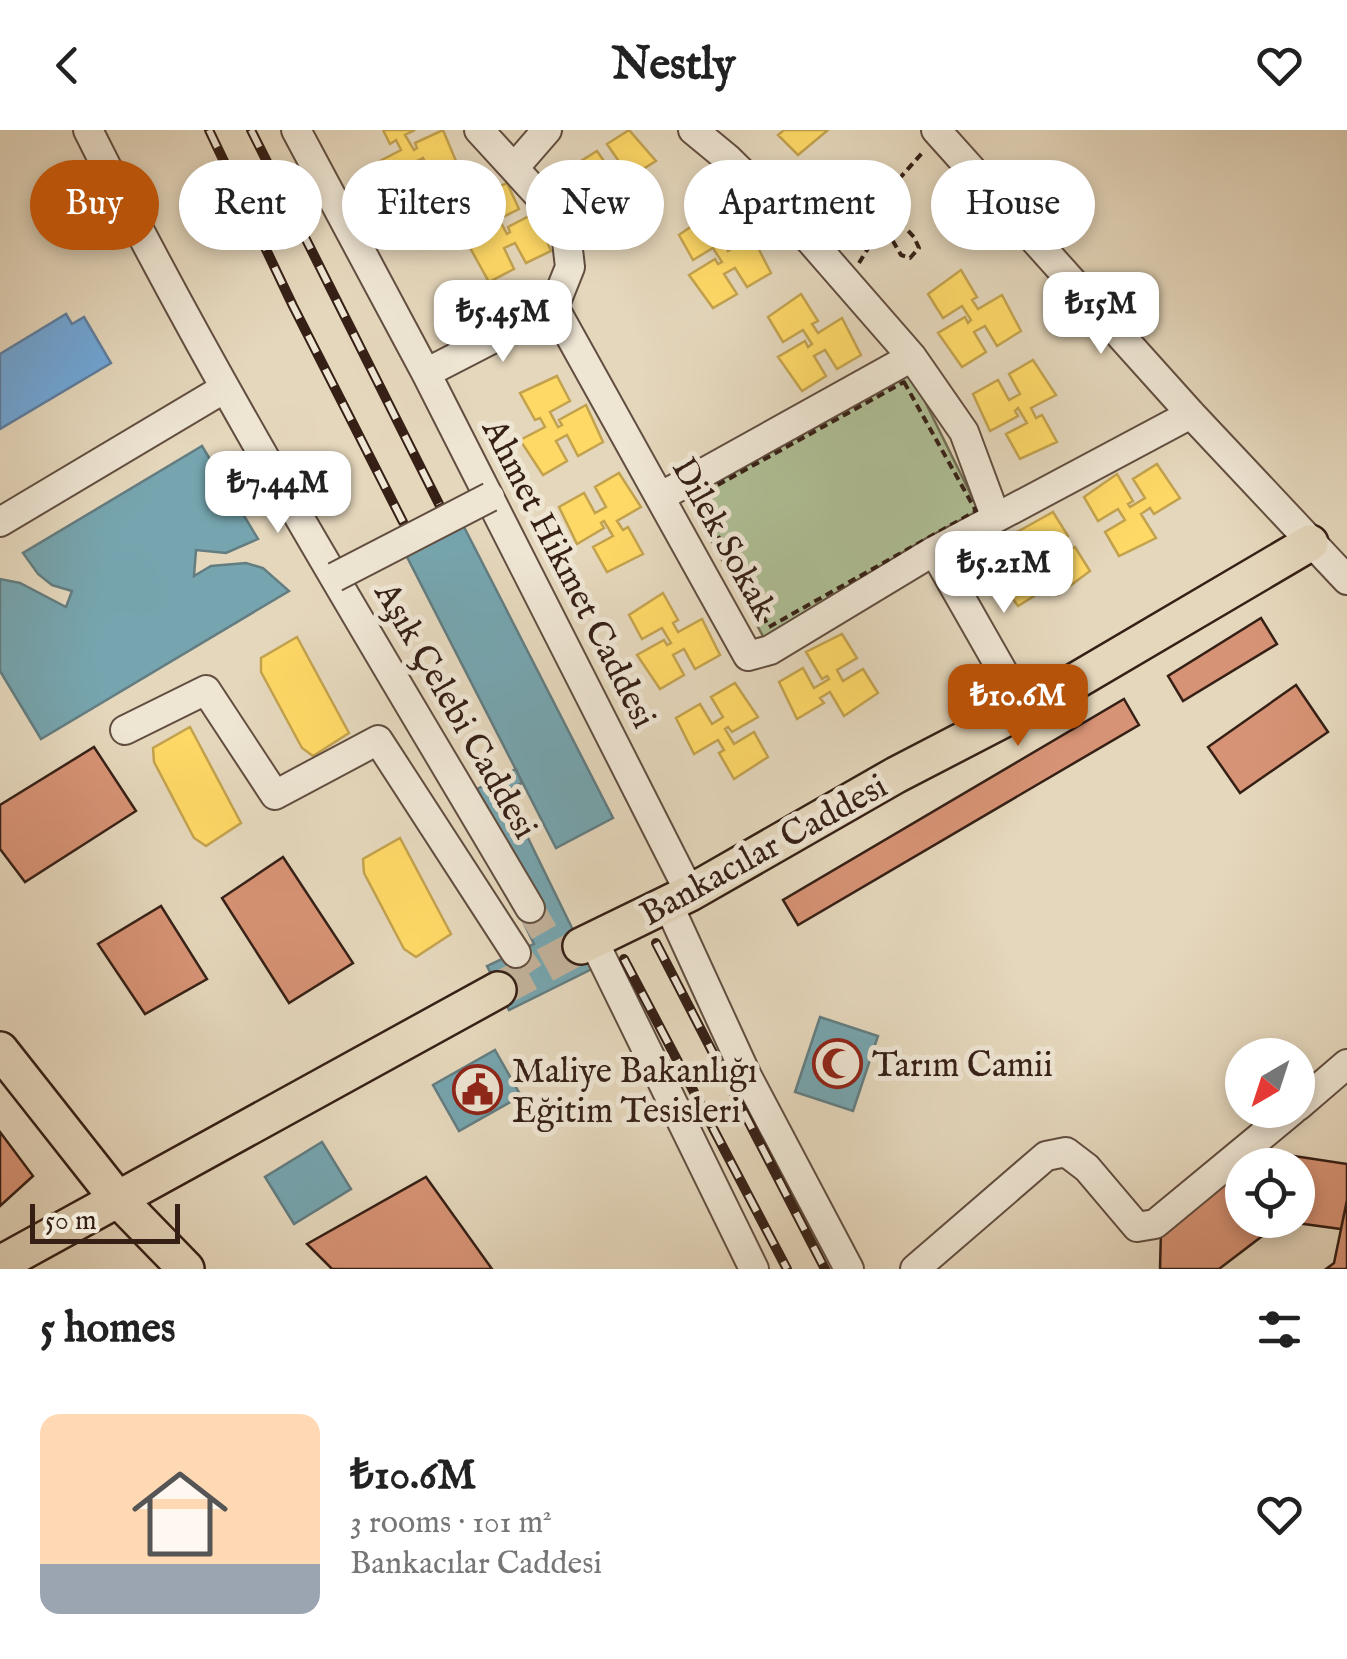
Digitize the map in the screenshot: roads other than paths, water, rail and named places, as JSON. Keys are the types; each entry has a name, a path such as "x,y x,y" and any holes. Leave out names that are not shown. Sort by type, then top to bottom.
{"main road":[{"name":"Bankacılar Caddesi","path":"587,943 679,899 896,775 1024,709 1310,542"},
{"path":"0,1264 498,990"},
{"path":"0,1050 116,1197 186,1269"}],"street":[{"name":"Aşık Çelebi Caddesi","path":"88,130 148,250 225,388 530,908"},
{"path":"426,373 554,307 570,266 565,224 478,130"},
{"path":"514,168 547,130"},
{"path":"693,130 727,158 847,282 912,356 964,432 996,518"},
{"path":"938,132 1191,414 1347,580"},
{"name":"Ahmet Hikmet Caddesi","path":"304,134 490,497 679,899 747,1076 849,1269"},
{"name":"Dilek Sokak","path":"554,307 748,656 770,650 934,551 1191,414"},
{"path":"660,496 912,356"},
{"path":"0,522 225,388"},
{"path":"335,577 490,497"},
{"path":"934,551 1024,709"},
{"path":"125,730 206,690 275,795 378,740 516,952"},
{"path":"587,943 754,1269"},
{"path":"1315,1091 1347,1064"},
{"path":"915,1269 1046,1156 1066,1152 1086,1168 1137,1227 1155,1224 1271,1128"}],"tunnel":[{"path":"530,908 559,958"},
{"path":"498,990 581,946"},
{"path":"516,953 530,973"}],"railway":[{"path":"209,130 403,522"},
{"path":"251,130 439,504"},
{"path":"656,943 825,1269"},
{"path":"624,959 787,1269"}],"place":[{"name":"Tarım Camii","path":"837,1064"},
{"name":"Maliye Bakanlığı Eğitim Tesisleri","path":"477,1090"}]}
